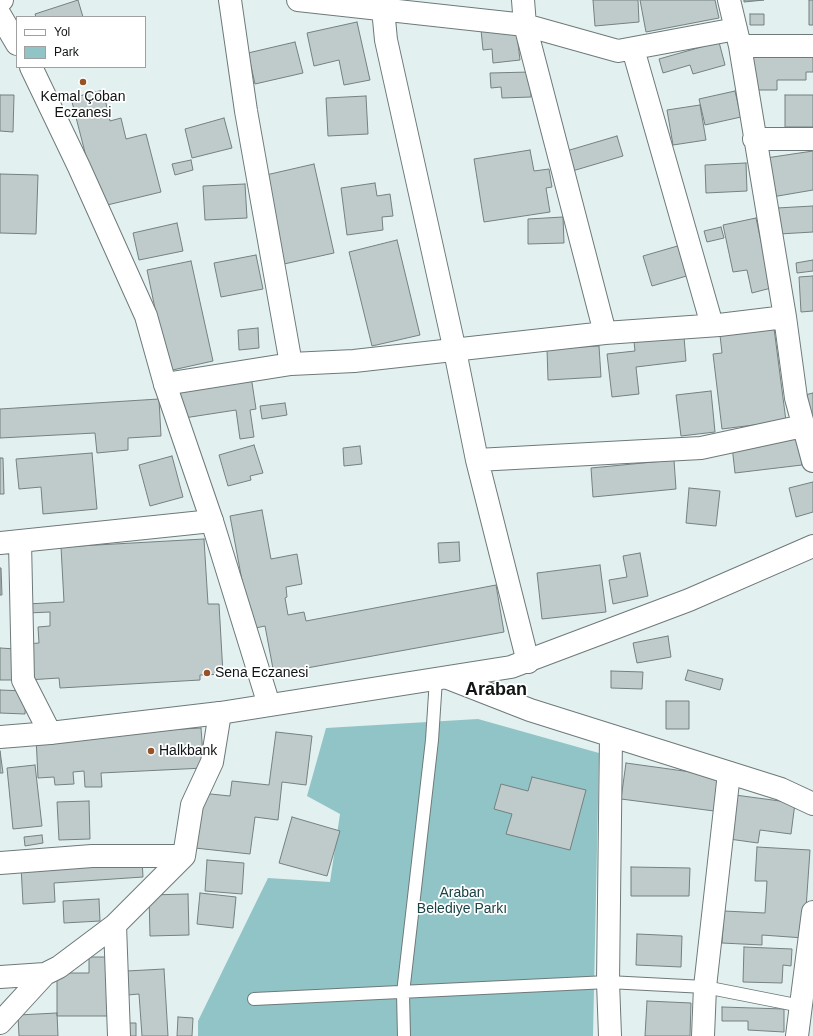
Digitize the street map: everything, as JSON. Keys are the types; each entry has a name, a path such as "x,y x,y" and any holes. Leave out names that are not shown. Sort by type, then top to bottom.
{"street":[{"path":"230,0 246,111 291,364"},
{"path":"298,0 337,2 383,9 525,25 618,51 738,38 813,46"},
{"path":"523,0 525,25 605,333"},
{"path":"729,0 738,38 754,139 786,317 796,398 813,461"},
{"path":"383,9 386,40 455,350 477,460 528,662"},
{"path":"0,15 16,42"},
{"path":"633,49 712,325"},
{"path":"31,68 79,167 146,316 165,384 212,521 269,705"},
{"path":"754,139 813,139"},
{"path":"165,384 291,364 354,361 605,333 712,325 786,317"},
{"path":"477,460 701,448 803,426"},
{"path":"50,733 23,680 10,543 212,521"},
{"path":"0,737 50,733 220,713 511,667 528,662 689,600 813,546"},
{"path":"441,679 530,710 781,789 813,804"},
{"path":"0,977 45,974 60,967 115,925 184,856 192,805 212,762 220,713"},
{"path":"610,1036 608,982 611,736"},
{"path":"703,1036 705,987 729,773"},
{"path":"0,863 92,856 184,856"},
{"path":"797,1036 813,912"},
{"path":"115,925 119,1036"},
{"path":"0,1023 45,974"}],"lane":[{"path":"404,1036 403,993 432,740 441,679"},
{"path":"254,999 608,982 705,987 801,1006"}],"green space":[{"name":"Araban Belediye Parkı","path":"478,719 599,753 593,1036 198,1036 198,1021 268,878 330,882 340,814 307,796 326,728"}],"building":[{"path":"78,0 83,16 36,16 35,14"},
{"path":"593,0 638,0 639,22 595,26"},
{"path":"640,0 715,0 719,18 646,32"},
{"path":"744,0 764,0 744,2"},
{"path":"809,0 813,0 813,25 809,25"},
{"path":"750,14 764,14 764,25 750,25"},
{"path":"357,22 370,80 344,85 339,60 314,66 307,33"},
{"path":"516,26 520,60 493,63 492,49 483,50 481,30"},
{"path":"295,42 303,73 255,84 248,53"},
{"path":"719,42 725,65 693,74 690,65 663,73 659,59"},
{"path":"749,51 813,51 813,72 806,72 806,80 777,80 777,90 749,90"},
{"path":"530,72 531,97 502,98 501,87 491,88 490,73"},
{"path":"103,90 110,121 121,118 126,139 146,134 161,192 99,207 71,98"},
{"path":"735,91 741,117 705,125 699,99"},
{"path":"0,95 14,95 13,132 0,131"},
{"path":"785,95 813,95 813,127 785,127"},
{"path":"366,96 368,134 328,136 326,98"},
{"path":"700,105 706,140 673,145 667,110"},
{"path":"224,118 232,148 192,158 185,129"},
{"path":"617,136 623,156 569,172 563,152"},
{"path":"530,150 534,171 549,169 552,187 546,188 550,212 484,222 474,159"},
{"path":"813,151 813,190 772,197 766,158"},
{"path":"191,160 193,170 175,175 172,164"},
{"path":"746,163 747,191 706,193 705,165"},
{"path":"314,164 334,253 284,264 266,175"},
{"path":"0,174 38,175 36,234 0,233"},
{"path":"375,183 377,196 390,194 393,216 382,217 383,230 347,235 341,188"},
{"path":"245,184 247,218 205,220 203,186"},
{"path":"813,206 813,232 779,234 777,208"},
{"path":"563,217 564,243 528,244 528,219"},
{"path":"756,218 771,288 752,293 747,270 733,272 723,225"},
{"path":"177,223 183,251 139,260 133,233"},
{"path":"721,227 724,238 707,242 704,231"},
{"path":"397,240 420,335 372,346 349,252"},
{"path":"681,245 690,275 652,286 643,256"},
{"path":"256,255 263,289 221,297 214,263"},
{"path":"813,260 813,271 797,273 796,263"},
{"path":"191,261 213,361 168,371 147,270"},
{"path":"813,276 813,311 801,312 799,277"},
{"path":"258,328 259,348 239,350 238,330"},
{"path":"774,328 786,421 722,429 713,354 722,353 720,335"},
{"path":"684,337 686,361 636,367 639,394 612,397 607,354 635,351 634,342"},
{"path":"599,346 601,377 548,380 547,349"},
{"path":"251,376 256,409 250,410 254,437 240,439 236,410 184,418 179,388"},
{"path":"711,391 715,432 681,436 676,395"},
{"path":"813,393 813,424 805,395"},
{"path":"159,399 161,436 128,438 128,450 97,453 95,433 0,438 0,409"},
{"path":"285,403 287,415 262,419 260,406"},
{"path":"799,439 802,465 735,473 732,446"},
{"path":"254,445 263,473 250,476 251,480 228,486 219,455"},
{"path":"360,446 362,464 344,466 343,448"},
{"path":"92,453 97,509 43,514 41,487 19,489 16,459"},
{"path":"172,456 183,497 150,506 139,465"},
{"path":"0,458 3,458 4,494 0,494"},
{"path":"674,460 676,489 593,497 591,468"},
{"path":"813,482 813,512 796,517 789,488"},
{"path":"689,488 720,491 716,526 686,523"},
{"path":"262,510 271,559 297,554 302,584 286,587 287,597 285,598 288,615 304,612 306,621 496,585 504,632 274,674 265,626 251,629 230,516"},
{"path":"204,539 208,604 219,604 223,674 200,675 200,680 60,688 59,678 28,680 25,644 39,643 38,627 50,626 50,612 28,613 27,604 64,602 61,547"},
{"path":"459,542 460,561 439,563 438,543"},
{"path":"640,553 648,596 613,604 609,580 627,577 623,556"},
{"path":"600,565 606,612 542,619 537,573"},
{"path":"1,568 2,595 0,595"},
{"path":"668,636 671,657 637,663 633,643"},
{"path":"0,648 16,649 15,680 0,680"},
{"path":"688,670 723,679 720,690 685,680"},
{"path":"611,671 643,672 642,689 611,688"},
{"path":"0,690 26,691 25,714 0,713"},
{"path":"666,701 689,701 689,729 666,729"},
{"path":"201,728 204,768 101,773 102,787 85,787 84,771 73,772 74,784 55,785 54,777 38,778 36,737"},
{"path":"276,732 312,736 306,785 282,782 278,820 255,817 250,854 195,848 201,793 230,796 232,781 269,785"},
{"path":"0,751 3,773 0,773"},
{"path":"626,763 727,777 722,812 621,799"},
{"path":"35,765 42,826 13,829 7,768"},
{"path":"532,777 586,790 570,850 506,834 512,814 494,809 501,784 528,791"},
{"path":"735,795 795,803 791,834 760,830 758,843 729,839"},
{"path":"89,801 90,839 59,840 57,802"},
{"path":"292,817 340,831 327,876 279,863"},
{"path":"42,835 43,843 25,846 24,837"},
{"path":"757,847 810,850 804,938 762,935 762,945 722,943 724,911 765,913 767,881 755,881"},
{"path":"142,859 143,877 54,883 55,902 23,904 21,866"},
{"path":"207,860 244,863 242,894 205,891"},
{"path":"631,867 690,868 689,896 631,896"},
{"path":"200,893 236,897 233,928 197,924"},
{"path":"188,894 189,935 150,936 149,895"},
{"path":"99,899 100,921 64,923 63,901"},
{"path":"637,934 682,936 681,967 636,965"},
{"path":"744,947 792,949 791,966 783,965 782,983 743,982"},
{"path":"89,957 113,957 113,1016 57,1016 57,973 89,973"},
{"path":"164,969 168,1036 142,1036 139,994 128,995 127,971"},
{"path":"647,1001 691,1003 690,1036 645,1036"},
{"path":"722,1007 784,1009 784,1032 748,1030 748,1021 722,1021"},
{"path":"57,1013 58,1036 19,1036 18,1015"},
{"path":"178,1017 193,1018 192,1036 177,1036"},
{"path":"121,1023 136,1023 136,1036 121,1036"}],"place":[{"name":"Kemal Çoban Eczanesi","path":"83,82"},
{"name":"Sena Eczanesi","path":"207,673"},
{"name":"Halkbank","path":"151,751"}],"district":[{"name":"Araban","path":"496,690"}]}
